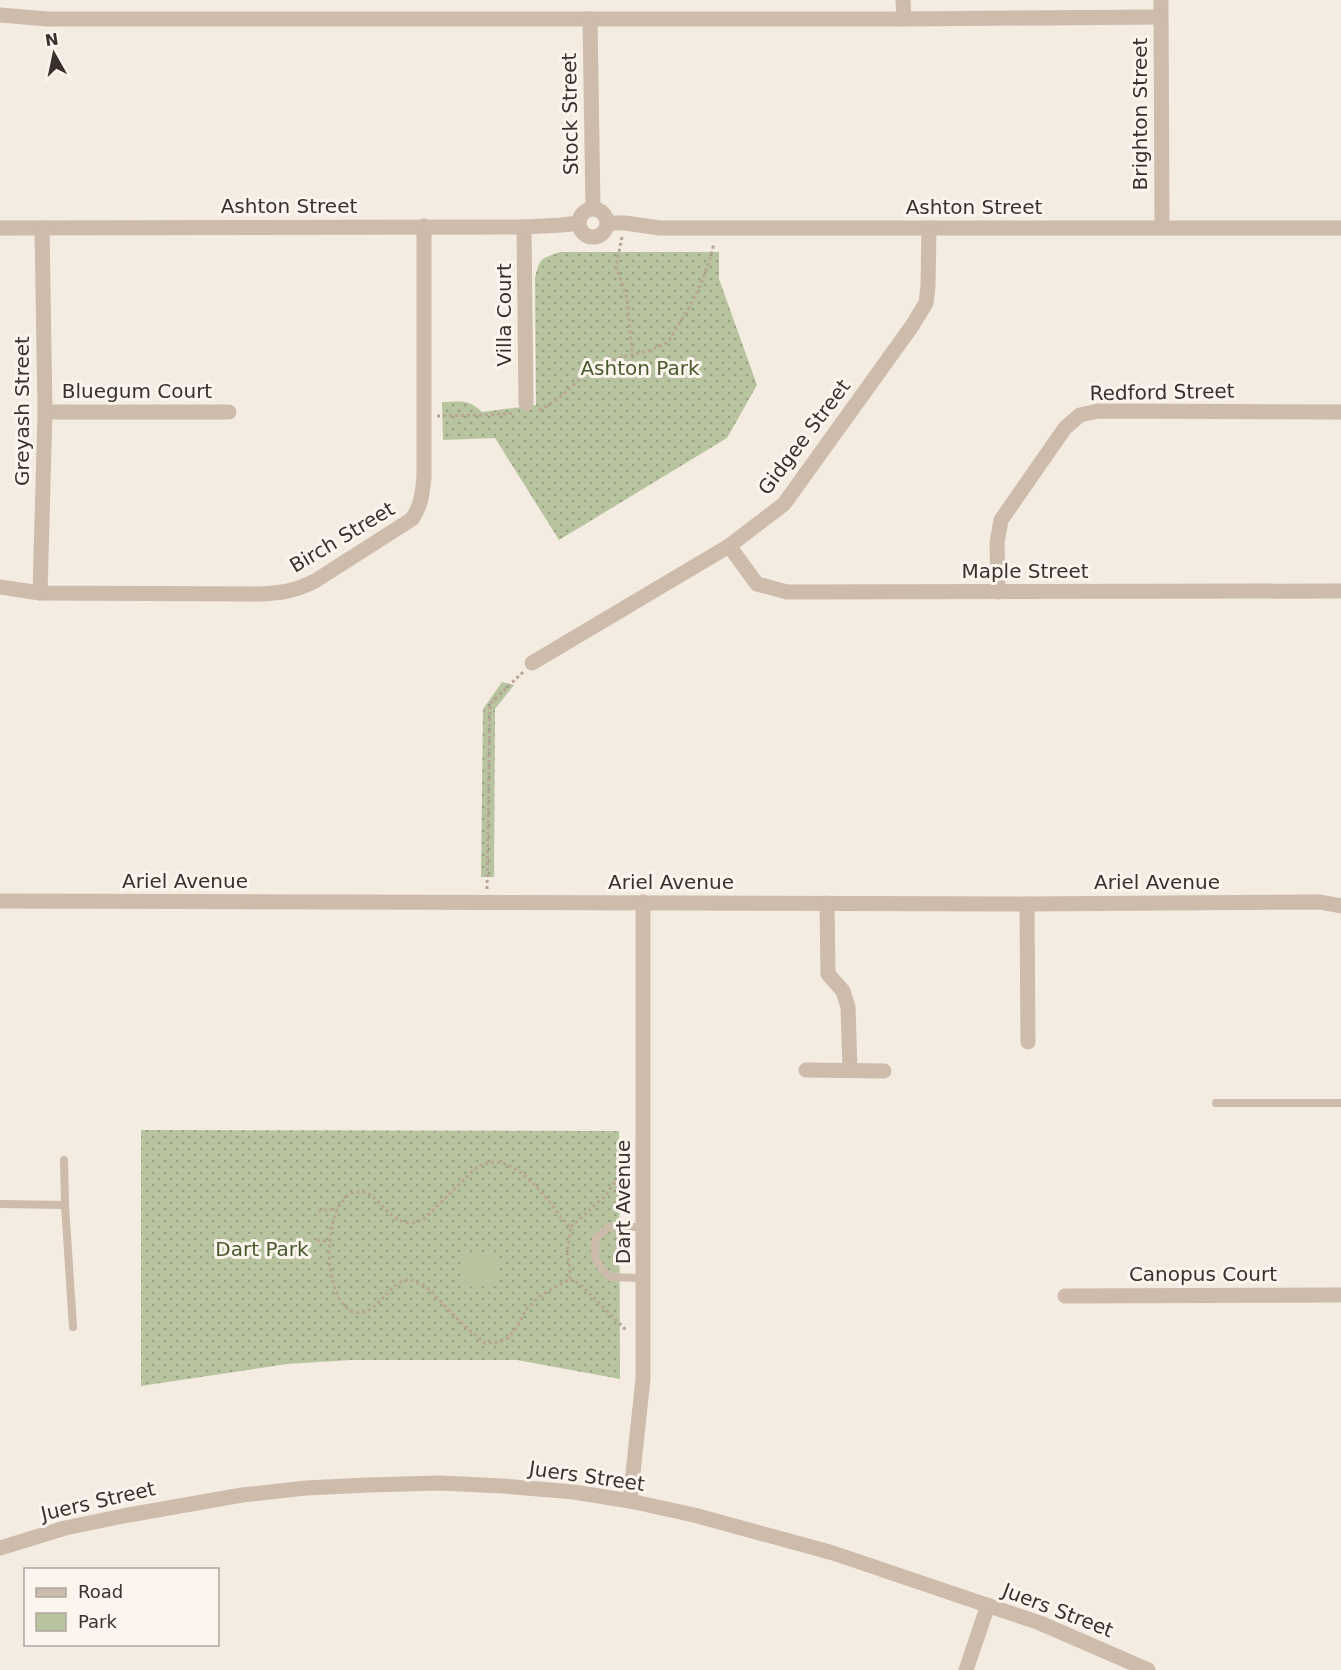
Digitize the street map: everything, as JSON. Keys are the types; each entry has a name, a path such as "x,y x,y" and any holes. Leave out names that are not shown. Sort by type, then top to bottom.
{"street":[{"path":"903,0 904,19"},
{"name":"Brighton Street","path":"1161,0 1162,228"},
{"path":"0,15 48,19 590,20 1160,17"},
{"name":"Stock Street","path":"590,20 593,208"},
{"path":"593,208 602,211 607,223 604,231 593,237 582,231 579,223 581,214 593,208"},
{"name":"Ashton Street","path":"0,228 525,227 579,223"},
{"name":"Ashton Street","path":"607,223 660,228 1341,228"},
{"name":"Birch Street","path":"0,587 40,593 260,594 288,592 315,581 412,519 422,499 424,477 424,226"},
{"name":"Villa Court","path":"525,227 525,409"},
{"name":"Greyash Street","path":"40,593 45,412 42,228"},
{"name":"Gidgee Street","path":"532,663 729,546 784,504 926,303 928,228"},
{"name":"Redford Street","path":"998,592 997,543 1000,520 1065,428 1080,415 1098,411 1341,412"},
{"name":"Bluegum Court","path":"45,412 229,412"},
{"name":"Maple Street","path":"729,546 757,584 787,592 1341,591"},
{"name":"Ariel Avenue","path":"0,901 1027,904 1320,902 1341,906"},
{"name":"Dart Avenue","path":"630,1501 643,1379 643,902"},
{"path":"826,903 828,974 843,991 848,1007 850,1071"},
{"path":"1027,904 1028,1042"},
{"path":"806,1070 884,1071"},
{"name":"Canopus Court","path":"1065,1296 1341,1295"},
{"name":"Juers Street","path":"0,1548 64,1528 123,1516 242,1495 306,1488 440,1483 574,1492 694,1515 833,1553 1040,1623 1148,1670"},
{"path":"966,1670 988,1605"}],"lane":[{"path":"1216,1103 1341,1103"},
{"path":"64,1160 73,1327"},
{"path":"0,1204 65,1205"},
{"path":"644,1227 609,1227 596,1238 594,1255 599,1267 610,1277 644,1278"}],"path":[{"path":"625,223 616,267 627,297 632,353"},
{"path":"424,416 488,415 550,405 601,364 668,341 694,300 708,267 717,228"},
{"path":"487,903 490,704 532,663"},
{"path":"570,1279 540,1296 526,1310 508,1338 485,1343 423,1285 413,1280 403,1280 371,1308 360,1313 350,1311 338,1297 329,1263 329,1240 330,1228 337,1209 351,1193 361,1192 372,1196 393,1217 414,1224 423,1220 478,1166 501,1162 524,1175 553,1206 561,1220 571,1227"},
{"path":"570,1279 567,1252 571,1227 606,1195 621,1173 629,1169 644,1168"},
{"path":"318,1211 337,1209"},
{"path":"317,1240 329,1240"},
{"path":"570,1279 580,1284 643,1347"}],"green space":[{"name":"Ashton Park","path":"560,252 719,252 719,279 757,385 727,438 559,540 495,438 443,440 442,402 468,403 482,412 536,405 535,278 542,260"},
{"path":"502,682 514,685 495,709 494,877 481,877 483,709"},
{"name":"Dart Park","path":"141,1130 619,1131 620,1379 517,1360 351,1360 287,1364 141,1386"},
{"path":"498,1254 499,1286 462,1287 461,1255"}]}
